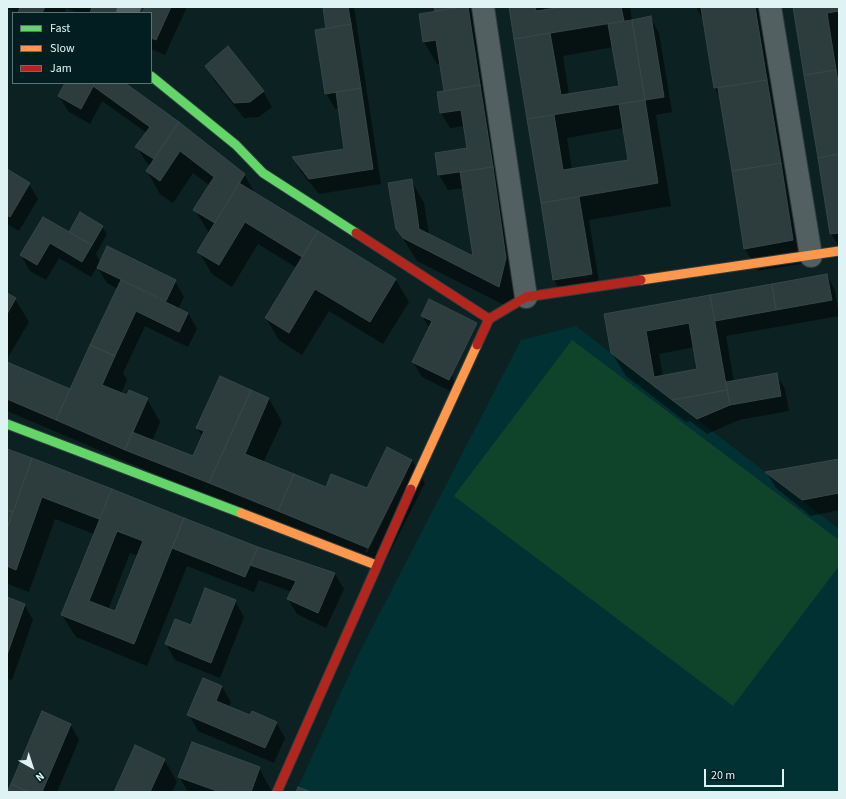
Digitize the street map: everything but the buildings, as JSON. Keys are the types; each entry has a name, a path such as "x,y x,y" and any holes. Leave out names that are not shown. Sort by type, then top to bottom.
{"street":[{"path":"483,7 526,297"},
{"path":"770,7 811,256"},
{"path":"152,77 236,144 263,173 489,319"},
{"path":"277,792 376,565 489,319 526,297 839,251"},
{"path":"7,424 376,565"}],"shaded area":[{"path":"576,326 839,529 839,792 296,792 358,655 521,340"}],"green space":[{"path":"572,340 839,540 839,566 733,706 454,496"}],"traffic: fast":[{"path":"152,77 236,145 263,173 356,233"},
{"path":"7,424 241,513"}],"traffic: slow":[{"path":"641,280 839,251"},
{"path":"411,489 477,345"},
{"path":"241,513 376,565"}],"traffic: jam":[{"path":"356,233 489,319"},
{"path":"477,345 489,319 526,297 641,280"},
{"path":"277,792 411,489"}]}
